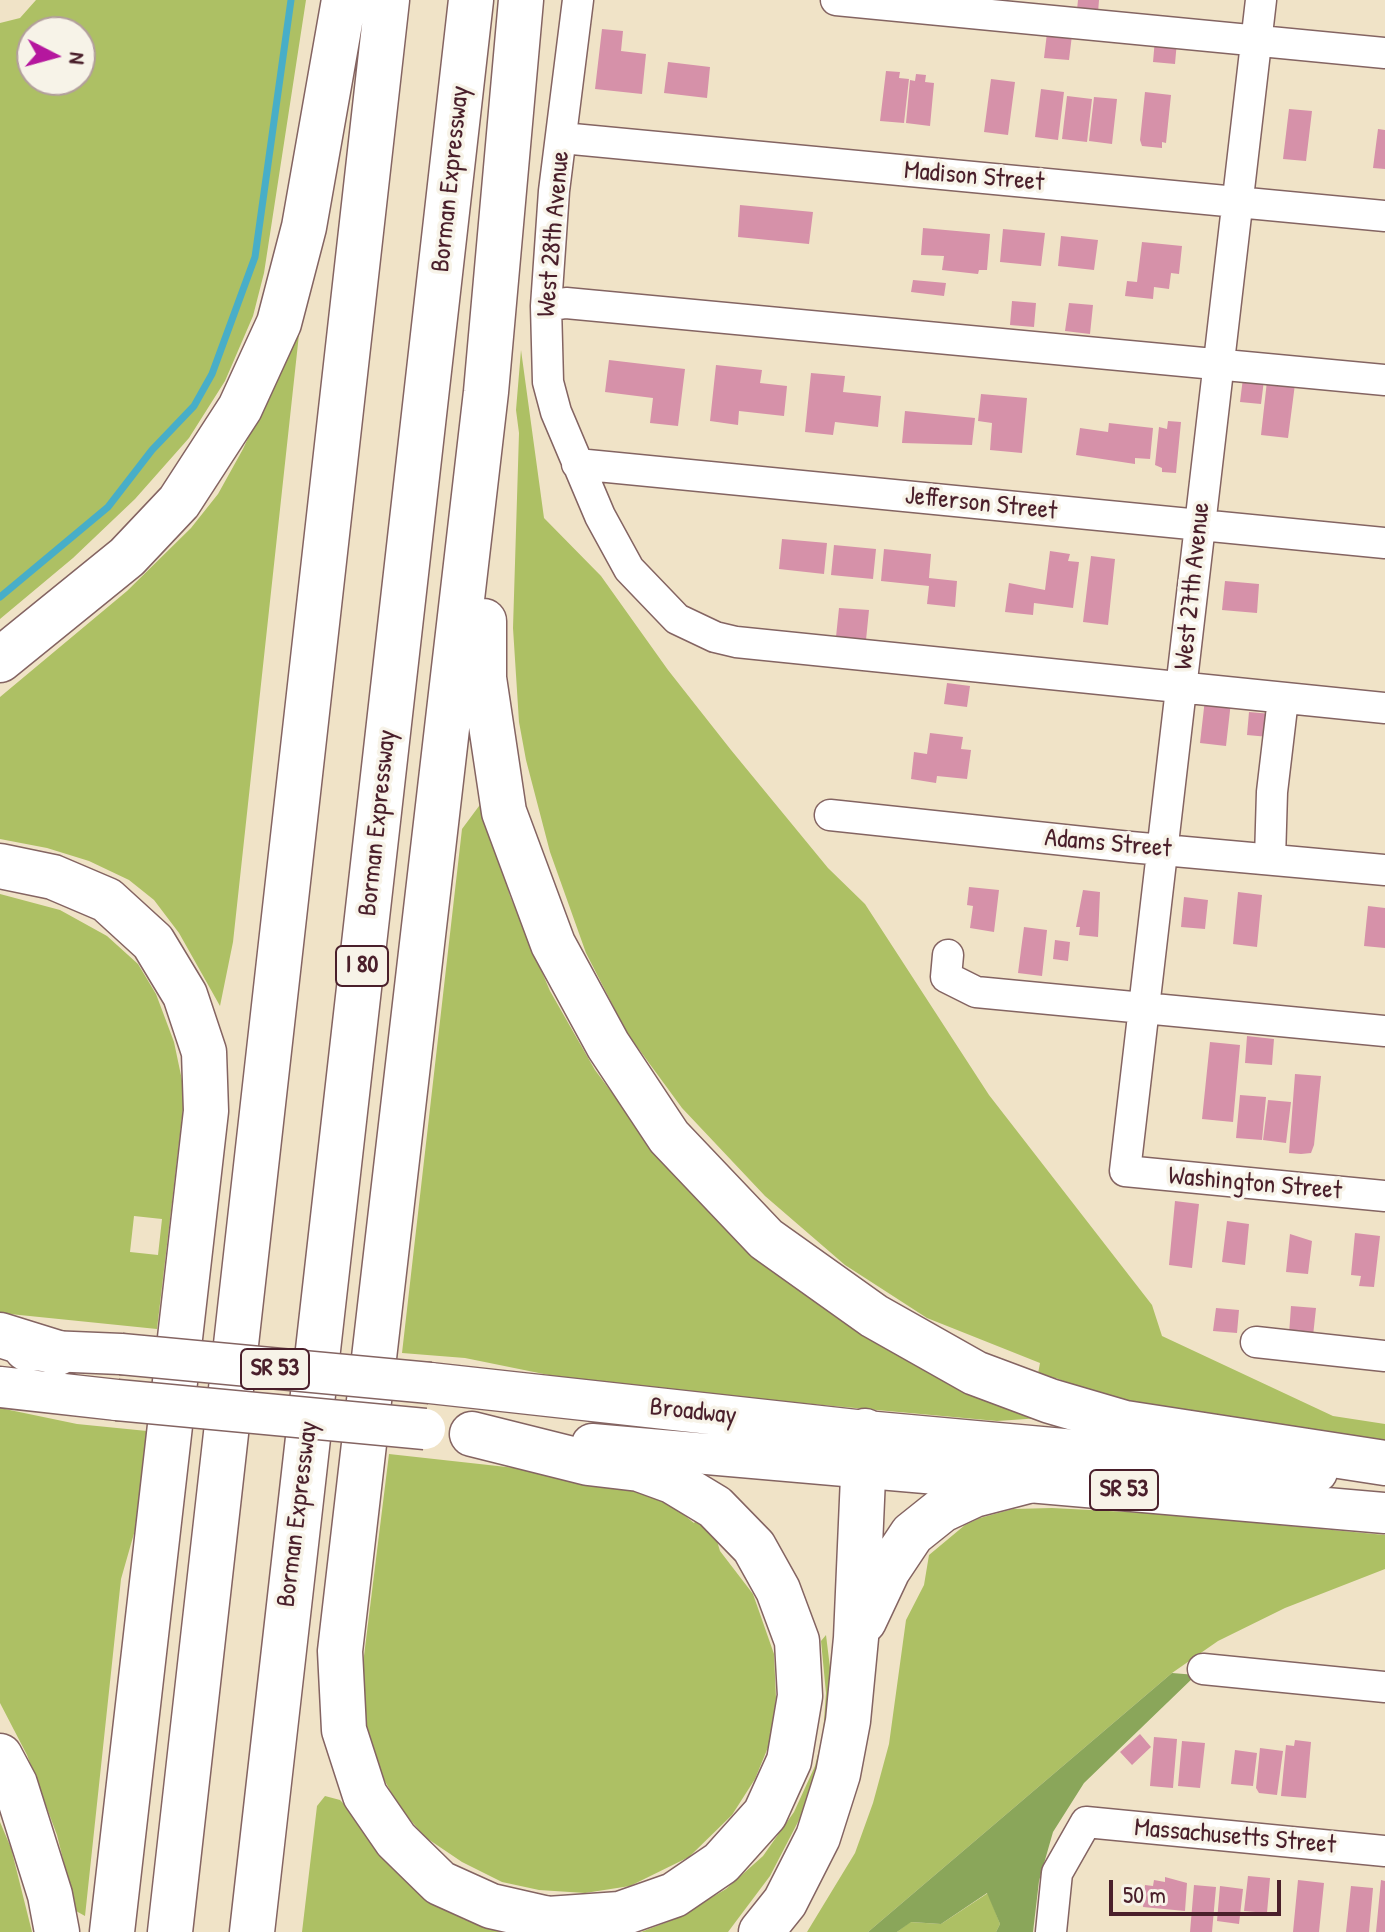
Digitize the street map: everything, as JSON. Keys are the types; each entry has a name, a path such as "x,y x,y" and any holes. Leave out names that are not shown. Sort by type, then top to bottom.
{"highway":[{"path":"0,660 127,557 179,502 240,408 279,323 304,227 344,0"},
{"path":"170,1932 387,0"},
{"name":"Borman Expressway","path":"252,1932 471,0"},
{"path":"472,1434 588,1463 639,1469 672,1481 715,1507 754,1547 778,1590 797,1641 798,1655 800,1696 789,1761 765,1814 721,1863 674,1895 620,1914 548,1919 491,1906 440,1883 396,1840 365,1795 344,1730 340,1651 486,392 521,0"},
{"path":"486,392 484,678 504,812 553,944 608,1045 669,1137 766,1239 874,1316 975,1373 1125,1423 1385,1463"},
{"path":"0,866 53,877 107,900 153,942 185,995 204,1052 206,1111 112,1932"},
{"path":"0,1335 58,1353"},
{"path":"761,1932 785,1902 818,1837 834,1787 848,1721 856,1638 865,1448"},
{"path":"856,1638 888,1570 912,1534 942,1510 963,1500 1028,1481"},
{"path":"0,1756 15,1784 50,1895 57,1932"}],"main road":[{"name":"Broadway","path":"0,1348 121,1354 430,1383 865,1448 1028,1481 1385,1513"},
{"name":"Broadway","path":"0,1387 472,1434 865,1448 1385,1478"}],"street":[{"name":"West 28th Avenue","path":"578,0 554,191 546,306 548,382 577,464 629,569 677,619 715,637 1181,690 1385,708"},
{"path":"836,0 1385,53"},
{"name":"West 27th Avenue","path":"1125,1171 1261,0"},
{"name":"Madison Street","path":"562,138 1385,216"},
{"path":"546,306 566,303 1385,380"},
{"name":"Jefferson Street","path":"577,464 1385,543"},
{"path":"1270,859 1272,792 1283,699"},
{"name":"Adams Street","path":"830,815 1385,870"},
{"path":"948,955 946,977 976,992 1385,1031"},
{"name":"Washington Street","path":"1125,1171 1385,1196"},
{"path":"1256,1342 1385,1356"},
{"path":"1203,1669 1385,1687"},
{"name":"Massachusetts Street","path":"1051,1932 1057,1873 1086,1822 1385,1851"}],"green space":[{"path":"36,0 306,0 264,273 253,316 225,381 189,438 135,499 73,558 0,619 0,23 16,19 16,96 96,96 96,16 22,16"},
{"path":"300,325 233,942 220,1006 179,933 154,900 129,880 89,861 47,848 0,839 0,697 127,591 191,528 218,494 243,449"},
{"path":"521,350 544,518 601,576 668,670 731,750 828,868 865,904 989,1095 1152,1305 1162,1336 1333,1416 1385,1424 1385,1445 1115,1402 1056,1378 1051,1389 1037,1379 1040,1363 927,1318 845,1265 765,1196 682,1108 627,1033 586,953 550,852 526,760 519,722 513,628 519,433 516,410"},
{"path":"482,802 510,896 550,991 595,1070 665,1164 752,1252 837,1318 946,1381 1041,1418 997,1421 593,1384 465,1358 402,1353 462,829"},
{"path":"0,894 60,910 107,936 138,964 156,994 174,1042 183,1085 183,1109 157,1329 0,1313","holes":["134,1216 162,1219 158,1255 130,1252"]},
{"path":"0,1408 77,1424 147,1431 135,1530 121,1579 85,1916 76,1911 57,1835 27,1755 0,1703"},
{"path":"389,1454 606,1478 659,1495 694,1523 702,1514 714,1531 720,1551 753,1594 774,1654 776,1698 771,1740 755,1779 732,1815 689,1857 630,1886 585,1893 539,1890 502,1882 462,1862 425,1837 400,1808 377,1767 363,1723 362,1672"},
{"path":"1013,1509 1165,1514 1385,1535 1385,1569 1285,1608 1218,1641 1172,1673 868,1932 807,1932 855,1853 873,1803 889,1744 906,1620 924,1585 929,1555 965,1525 980,1518"},
{"path":"826,1635 833,1692 814,1791 770,1876 728,1932 641,1932 675,1919 726,1889 763,1856 794,1812 815,1766 823,1734 826,1693 821,1641"},
{"path":"1172,1673 1196,1675 1084,1783 1053,1832 1039,1881 1033,1932 996,1932 1000,1924 987,1893 941,1924 911,1922 897,1932 868,1932"},
{"path":"325,1796 340,1800 347,1807 382,1856 423,1895 463,1919 503,1932 302,1932 317,1806"},
{"path":"0,1822 11,1848 32,1932 0,1932"},
{"path":"988,1893 1000,1924 996,1932 897,1932 910,1922 941,1924"}],"building":[{"path":"1078,0 1099,0 1098,13 1077,10"},
{"path":"602,29 623,31 621,51 646,54 642,94 595,89"},
{"path":"1047,33 1072,35 1069,60 1044,58"},
{"path":"1155,39 1177,41 1175,64 1153,62"},
{"path":"668,62 710,67 707,98 664,93"},
{"path":"886,71 900,72 899,78 909,79 904,123 880,121"},
{"path":"916,74 926,75 925,82 934,83 930,126 906,123 910,80 915,81"},
{"path":"991,79 1015,82 1008,135 984,132"},
{"path":"1041,89 1064,92 1058,140 1035,137"},
{"path":"1145,92 1171,95 1166,143 1162,142 1162,148 1142,146 1140,140"},
{"path":"1067,96 1092,99 1087,142 1062,139"},
{"path":"1094,97 1117,99 1112,144 1089,141"},
{"path":"1289,109 1312,111 1306,161 1283,159"},
{"path":"1378,129 1385,130 1385,169 1373,168"},
{"path":"740,205 813,212 809,244 738,237"},
{"path":"923,228 990,234 987,270 979,270 978,274 942,270 944,256 921,255"},
{"path":"1003,229 1045,233 1041,266 1000,262"},
{"path":"1061,236 1098,240 1094,270 1058,266"},
{"path":"1142,242 1182,246 1179,274 1171,273 1169,289 1154,287 1153,299 1125,296 1127,281 1137,282"},
{"path":"913,280 946,283 944,296 911,292"},
{"path":"1012,301 1036,303 1034,327 1010,325"},
{"path":"1069,303 1093,305 1090,334 1065,331"},
{"path":"609,360 685,369 678,426 650,423 653,398 605,392"},
{"path":"716,365 762,370 760,383 787,386 784,416 739,411 738,425 710,421"},
{"path":"811,373 845,376 843,392 881,396 878,427 835,422 833,435 805,432"},
{"path":"1243,378 1264,380 1261,404 1240,402"},
{"path":"1267,381 1295,384 1288,438 1261,435"},
{"path":"981,394 1027,398 1022,453 990,450 992,423 978,421"},
{"path":"905,411 975,418 972,445 902,443"},
{"path":"1168,421 1181,422 1176,473 1162,472 1162,468 1155,465 1159,427 1167,429"},
{"path":"1109,423 1153,428 1150,459 1135,458 1135,464 1076,455 1080,428 1108,432"},
{"path":"782,539 827,543 824,574 779,569"},
{"path":"834,545 876,549 873,579 831,575"},
{"path":"884,549 931,554 929,578 957,581 955,607 927,604 929,586 881,581"},
{"path":"1050,551 1070,554 1068,561 1079,562 1073,608 1034,603 1033,615 1005,612 1009,583 1045,590"},
{"path":"1091,556 1115,559 1108,625 1083,622"},
{"path":"1225,581 1259,584 1257,613 1222,610"},
{"path":"839,608 869,610 866,640 836,637"},
{"path":"947,683 970,686 967,707 944,704"},
{"path":"1205,699 1231,702 1226,746 1200,743"},
{"path":"1249,712 1272,714 1269,737 1247,735"},
{"path":"930,733 963,737 961,749 971,750 967,779 937,776 936,783 911,779 914,752 927,754"},
{"path":"969,887 999,890 994,932 970,928 973,906 967,905"},
{"path":"1083,890 1100,892 1098,937 1079,935 1080,927 1076,927"},
{"path":"1238,892 1262,895 1257,947 1233,944"},
{"path":"1184,897 1208,900 1205,929 1181,927"},
{"path":"1368,906 1385,908 1385,948 1364,946"},
{"path":"1024,927 1047,930 1042,976 1018,973"},
{"path":"1055,940 1070,942 1068,961 1053,959"},
{"path":"1247,1036 1274,1039 1272,1065 1245,1063"},
{"path":"1210,1042 1240,1045 1233,1122 1202,1119"},
{"path":"1295,1074 1321,1076 1311,1153 1289,1153"},
{"path":"1240,1095 1266,1097 1262,1140 1236,1138"},
{"path":"1268,1100 1291,1102 1286,1143 1263,1140"},
{"path":"1175,1201 1199,1204 1192,1268 1169,1265"},
{"path":"1227,1221 1249,1224 1245,1265 1222,1262"},
{"path":"1355,1233 1380,1236 1374,1287 1359,1286 1361,1276 1351,1275"},
{"path":"1290,1234 1312,1241 1308,1274 1286,1272"},
{"path":"1291,1306 1316,1308 1313,1336 1289,1334"},
{"path":"1216,1308 1239,1310 1237,1333 1213,1331"},
{"path":"1140,1734 1151,1747 1132,1765 1120,1752"},
{"path":"1154,1737 1177,1739 1173,1788 1150,1786"},
{"path":"1295,1740 1311,1742 1306,1798 1281,1796 1286,1745 1294,1746"},
{"path":"1182,1741 1205,1743 1200,1788 1178,1786"},
{"path":"1260,1748 1283,1751 1277,1795 1259,1793 1256,1788"},
{"path":"1235,1750 1257,1753 1253,1786 1231,1784"},
{"path":"1248,1876 1270,1878 1267,1913 1244,1911"},
{"path":"1165,1877 1187,1883 1185,1911 1143,1907 1145,1885 1153,1886 1154,1880 1165,1882"},
{"path":"1298,1880 1324,1883 1319,1932 1293,1932"},
{"path":"1381,1880 1385,1881 1385,1932 1376,1932"},
{"path":"1194,1885 1216,1887 1212,1932 1190,1932"},
{"path":"1220,1886 1243,1889 1239,1924 1217,1921"},
{"path":"1351,1886 1373,1888 1369,1932 1346,1932"}],"waterway":[{"path":"0,597 108,507 152,450 194,406 212,374 255,257 291,0"}]}
